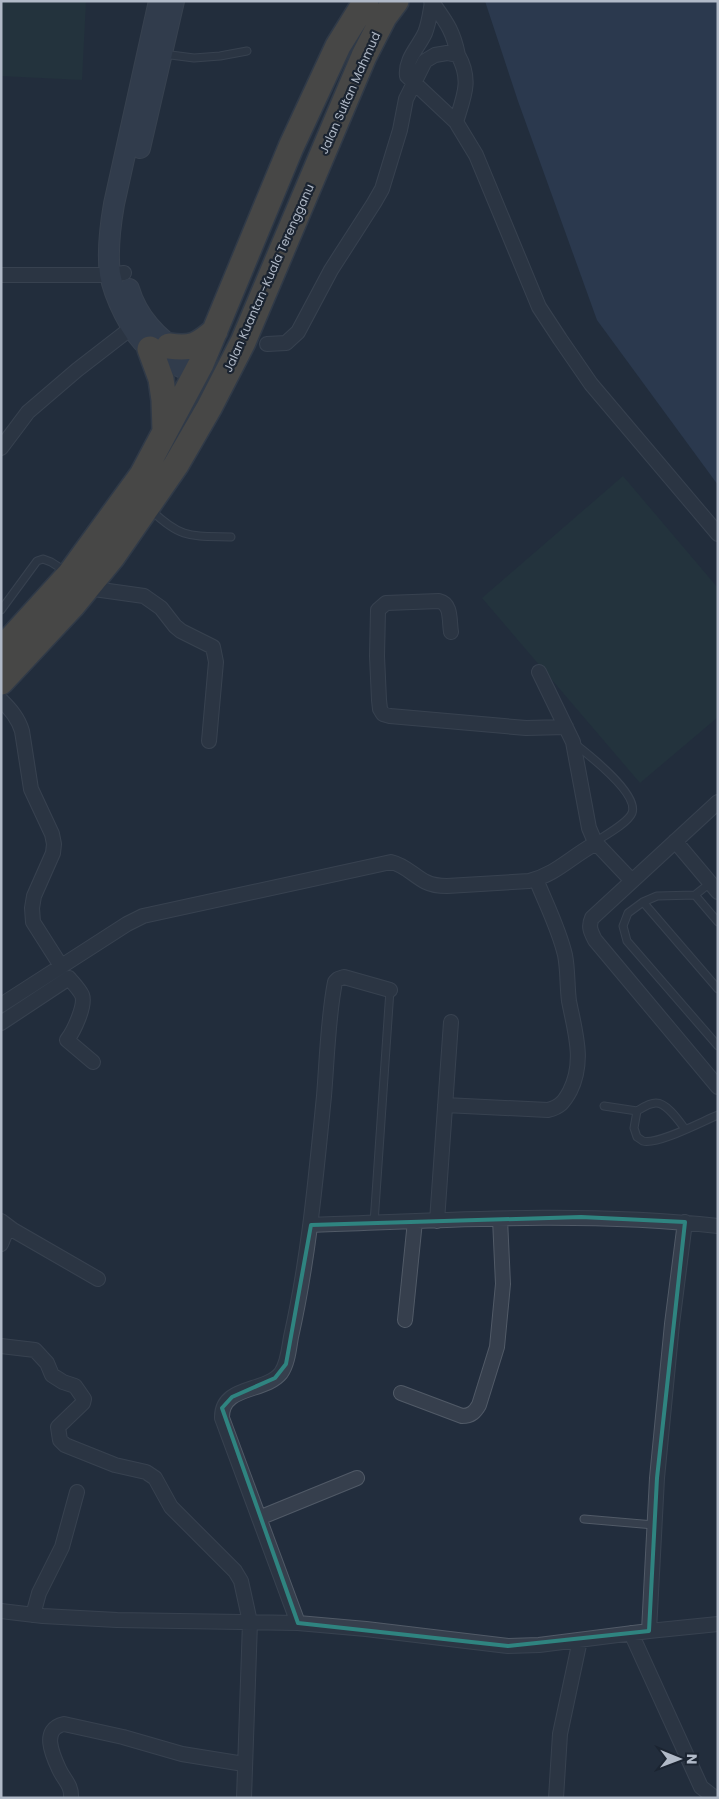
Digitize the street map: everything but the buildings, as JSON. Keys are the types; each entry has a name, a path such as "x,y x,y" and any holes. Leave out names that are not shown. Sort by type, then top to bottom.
{"highway":[{"name":"Jalan Sultan Mahmud","path":"291,147 338,46 366,1"},
{"name":"Jalan Sultan Mahmud","path":"320,160 364,56 384,17 396,1"},
{"name":"Jalan Kuantan-Kuala Terengganu","path":"1,682 72,606 78,581 142,475 165,431 201,370 215,331 291,147"},
{"name":"Jalan Kuantan-Kuala Terengganu","path":"1,650 78,581 113,556 176,465 239,351 320,160"},
{"path":"165,431 160,347 185,348 199,344 215,331"},
{"path":"209,408 209,389 201,370 239,351"}],"street":[{"path":"155,52 158,1"},
{"path":"174,1 155,52 111,219 109,259 133,302 137,323 160,347 201,370"},
{"path":"431,2 455,37 458,55 463,64 466,82 465,91 456,122"},
{"path":"431,2 430,17 420,44 408,60 407,76 456,122 476,155 540,307 591,384 718,534"},
{"path":"267,344 286,343 298,332 331,270 382,189 400,130 406,99 426,61 446,53 458,55"},
{"path":"1,275 117,274"},
{"path":"1,448 28,412 77,370 137,323"},
{"path":"78,581 144,596 161,608 174,626 213,647 216,662 209,741"},
{"path":"451,632 448,605 444,602 386,603 382,605 378,610 376,656 378,700 383,714 526,728 566,727"},
{"path":"539,672 573,742 585,813 595,842 628,877"},
{"path":"1,700 15,714 20,723 31,789 52,834 54,853 34,896 32,908 33,922 61,966"},
{"path":"718,802 675,841 628,877 592,918 589,924 590,932 595,940 718,1087"},
{"path":"675,841 714,887"},
{"path":"1,1005 133,920 143,916 391,862 406,868 428,883 437,885 514,883 536,879 569,863 594,845 595,842"},
{"path":"445,1105 548,1110 557,1108 564,1102 576,1080 579,1052 569,999 565,955 536,879"},
{"path":"298,1623 222,1418 222,1408 225,1402 232,1397 275,1378 286,1364 311,1225 335,982 344,977 390,990"},
{"path":"1,1024 69,978 81,993 83,1000 82,1008 67,1040 94,1062"},
{"path":"437,1221 450,1022"},
{"path":"311,1225 581,1217 641,1219 718,1226"},
{"path":"401,1393 462,1416 468,1416 475,1412 479,1405 497,1347 503,1284 500,1219"},
{"path":"405,1320 415,1222"},
{"path":"649,1631 658,1468 672,1324 685,1222"},
{"path":"1,1244 5,1224 98,1279"},
{"path":"1,1346 31,1348 35,1350 47,1363 55,1378 72,1385 82,1396 83,1403 62,1421 58,1427 60,1440 65,1445 115,1465 146,1472 155,1478 171,1507 235,1571 241,1581 250,1622 244,1798"},
{"path":"259,1518 357,1478"},
{"path":"33,1615 39,1593 62,1548 77,1492"},
{"path":"1,1611 33,1615 118,1620 298,1623 508,1646 539,1645 718,1624"},
{"path":"631,1633 699,1782 708,1794 715,1798"},
{"path":"556,1798 560,1734 580,1640"},
{"path":"71,1798 70,1788 59,1770 50,1738 52,1730 57,1725 64,1724 123,1737 182,1754 244,1764"}],"lane":[{"path":"155,52 194,58 247,51"},
{"path":"147,507 176,531 189,536 230,537"},
{"path":"1,610 38,561 42,559 51,562 78,581"},
{"path":"573,742 600,764 628,794 632,806 632,813 626,820 595,842"},
{"path":"714,887 695,895 657,896 642,902 628,913 623,926 627,941 718,1046"},
{"path":"695,895 718,922"},
{"path":"642,902 718,989"},
{"path":"374,1223 390,990"},
{"path":"604,1106 637,1111 646,1105 656,1103 664,1107 685,1129"},
{"path":"637,1111 634,1128 637,1137 644,1141 662,1139 718,1115"},
{"path":"584,1519 654,1525"}],"highlighted area":[{"path":"581,1217 685,1222 657,1478 649,1631 508,1646 298,1623 222,1408 232,1397 275,1378 286,1364 311,1225"}],"green space":[{"path":"1,1 86,1 82,80 1,76"},
{"path":"623,476 718,588 718,717 640,783 482,598"}],"water":[{"path":"485,1 718,1 718,485 597,320 518,101"}]}
